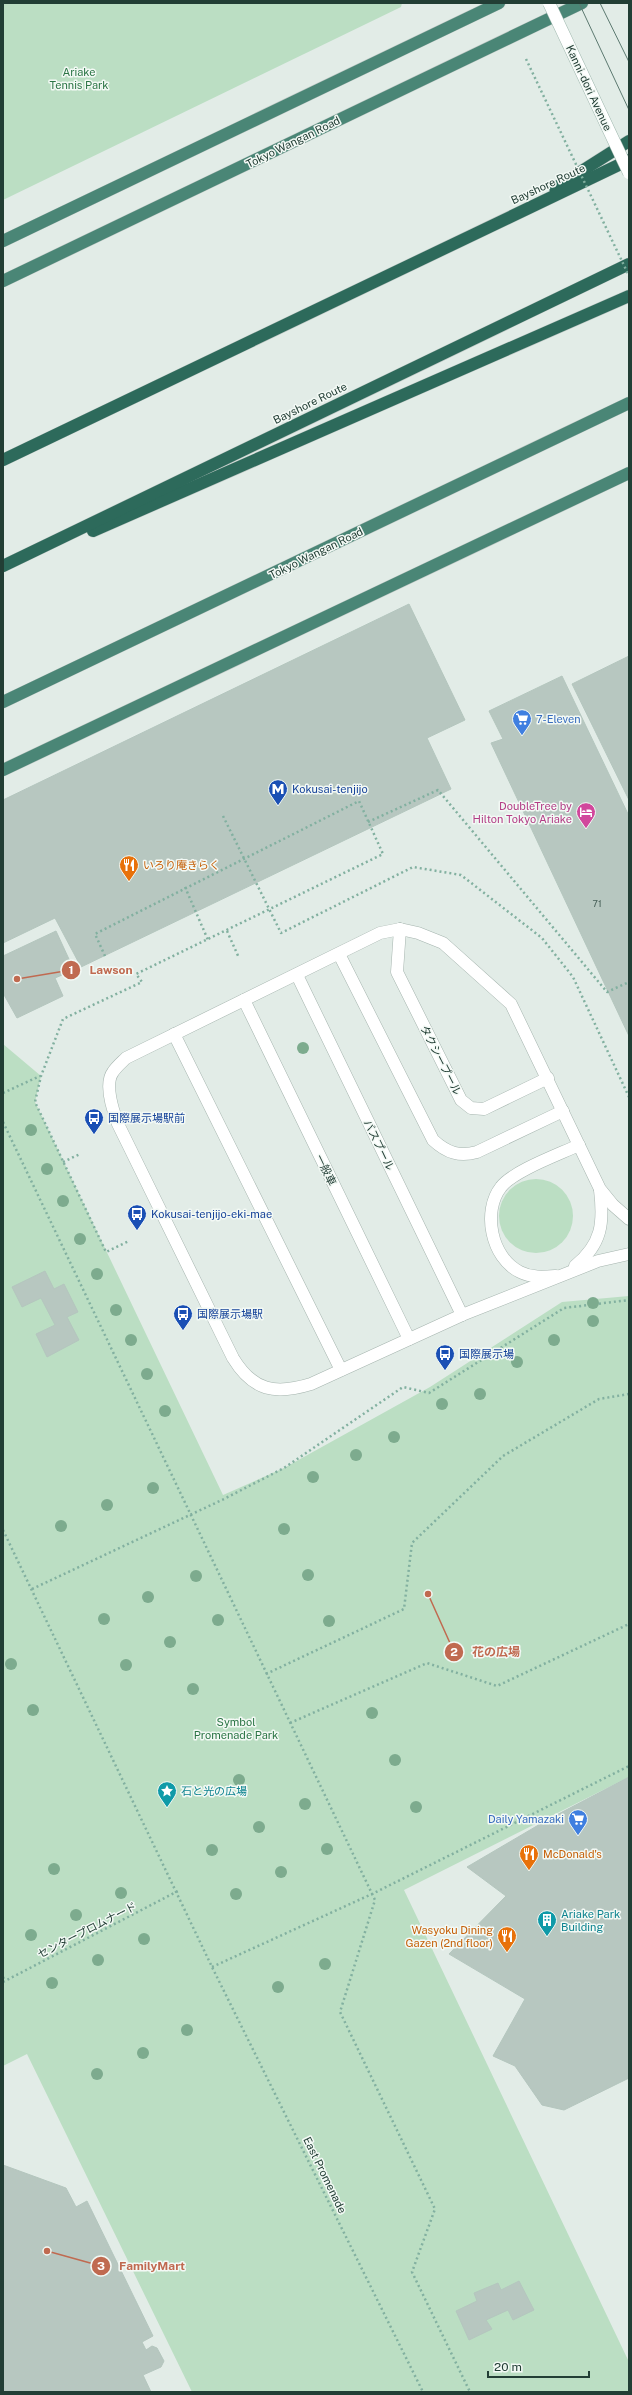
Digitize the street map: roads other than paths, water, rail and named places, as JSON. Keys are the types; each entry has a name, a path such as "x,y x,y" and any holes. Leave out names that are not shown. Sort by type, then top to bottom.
{"highway":[{"path":"3,241 499,3"},
{"name":"Tokyo Wangan Road","path":"3,281 582,3"},
{"path":"505,219 629,141"},
{"name":"Bayshore Route","path":"3,460 629,160"},
{"name":"Bayshore Route","path":"3,566 629,264"},
{"path":"3,570 629,296"},
{"name":"Tokyo Wangan Road","path":"3,702 629,403"},
{"path":"3,770 629,473"}],"street":[{"name":"Kanni-dori Avenue","path":"549,3 629,173"},
{"path":"629,1219 613,1205 600,1189 564,1111 511,1004 443,943 418,933 400,929 380,933 126,1058 112,1073 110,1092 112,1109 241,1372 262,1387 276,1390 293,1390 311,1384 462,1315 598,1261 629,1254"},
{"name":"タクシープール","path":"400,929 397,972 461,1100 471,1108 484,1109 548,1078"},
{"path":"340,954 433,1140 441,1148 452,1153 466,1155 478,1152 564,1111"},
{"name":"バスプール","path":"297,975 462,1315"},
{"name":"一般車","path":"244,1000 409,1339"},
{"path":"174,1034 341,1370"},
{"path":"579,1145 512,1178 502,1186 494,1200 491,1214 491,1232 508,1263 518,1272 540,1278 561,1275 586,1257 600,1234 602,1220 600,1189"}],"tram line":[{"path":"579,3 629,110"},
{"path":"600,3 629,62"}],"place":[{"name":"7-Eleven","path":"522,736"},
{"name":"Kokusai-tenjijo","path":"278,806"},
{"name":"DoubleTree by Hilton Tokyo Ariake","path":"586,829"},
{"name":"いろり庵きらく","path":"129,882"},
{"name":"Lawson","path":"17,979"},
{"name":"国際展示場駅前","path":"94,1135"},
{"name":"Kokusai-tenjijo-eki-mae","path":"137,1231"},
{"name":"国際展示場駅","path":"183,1331"},
{"name":"国際展示場","path":"445,1371"},
{"name":"花の広場","path":"428,1594"},
{"name":"石と光の広場","path":"167,1808"},
{"name":"Daily Yamazaki","path":"578,1836"},
{"name":"McDonald's","path":"529,1871"},
{"name":"Ariake Park Building","path":"547,1937"},
{"name":"Wasyoku Dining Gazen (2nd floor)","path":"507,1953"},
{"name":"FamilyMart","path":"47,2251"}],"park label":[{"name":"Ariake Tennis Park","path":"79,78"},
{"name":"Symbol Promenade Park","path":"236,1728"}]}
